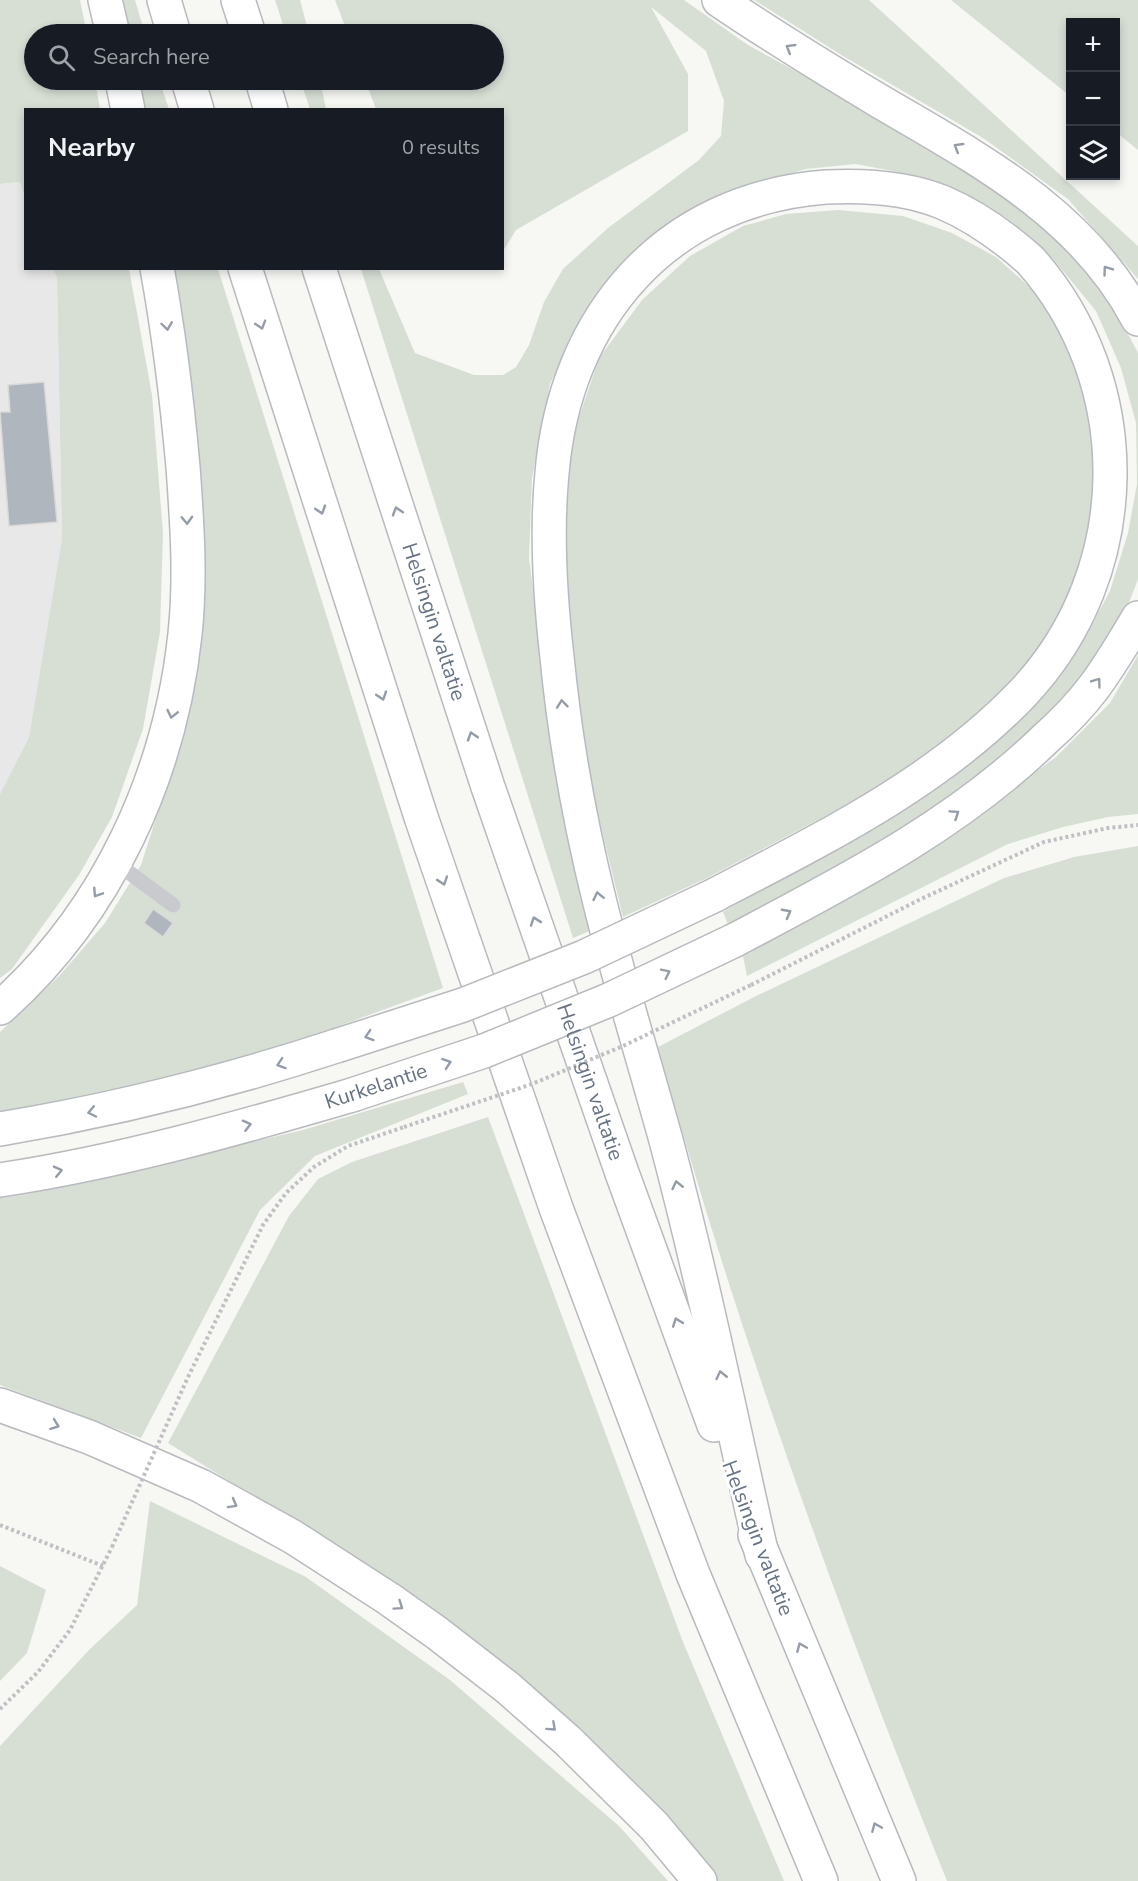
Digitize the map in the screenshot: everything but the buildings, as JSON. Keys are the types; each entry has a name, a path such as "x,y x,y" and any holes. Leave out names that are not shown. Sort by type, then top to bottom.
{"highway":[{"path":"105,0 111,24"},
{"path":"164,0 171,24"},
{"path":"238,0 246,24"},
{"path":"720,0 781,42 962,149 1020,187 1059,218 1084,242 1119,287 1138,320"},
{"path":"124,90 129,108"},
{"path":"191,90 196,108"},
{"path":"265,90 270,108"},
{"path":"0,1129 162,1097 260,1071 463,1005 584,957 715,895 856,819 940,765 990,725 1025,691 1083,612 1104,560 1118,504 1121,444 1106,376 1093,342 1078,314 1041,270 991,228 966,213 938,200 908,192 848,186 812,188 752,200 694,226 641,266 622,286 600,321 581,355 570,383 559,427 552,472 549,574 563,715 579,803 599,902 673,1168 762,1555"},
{"path":"0,1008 36,972 63,940 87,908 116,862 143,804 159,759 178,686 186,623 188,562 179,418 158,270"},
{"path":"245,270 417,806 556,1208 693,1574 821,1881"},
{"name":"Helsingin valtatie","path":"320,270 496,809 622,1173 762,1555 899,1881"},
{"name":"Kurkelantie","path":"0,1180 46,1173 169,1145 352,1095 484,1051 609,1000 735,940 896,852 958,812 994,785 1067,718 1093,689 1138,618"},
{"path":"0,1405 89,1437 201,1486 293,1537 388,1599 437,1633 508,1688 568,1741 654,1826 700,1881"}],"lane":[{"path":"116,862 173,905"}],"path":[{"path":"0,1709 39,1672 70,1630 112,1547 188,1377 263,1225 286,1193 314,1167 348,1146 532,1084 623,1046 751,985 919,900 1044,842 1108,828 1138,825"},
{"path":"0,1525 103,1566"}],"shaded area":[{"path":"0,0 80,0 85,24 24,24 24,90 97,90 100,108 24,108 24,194 20,182 0,184"},
{"path":"121,0 135,0 142,24 126,24"},
{"path":"275,0 300,0 306,24 283,24"},
{"path":"335,0 684,0 748,45 918,138 1012,197 1067,244 1109,298 1138,353 1138,579 1121,619 1086,672 1020,746 945,802 874,846 728,924 723,912 838,847 930,791 999,739 1050,688 1083,641 1110,591 1128,533 1137,484 1136,423 1121,368 1096,311 1053,259 1005,217 954,190 908,174 856,164 806,169 751,185 690,212 636,249 601,287 577,326 550,384 532,478 529,558 552,739 590,931 573,938 361,270 379,270 415,353 474,375 503,375 516,367 529,345 544,302 563,269 608,228 699,160 721,136 724,101 706,51 651,7 688,74 688,131 516,230 504,249 504,108 376,108 369,90 504,90 504,24 344,24"},
{"path":"754,0 869,0 1138,246 1138,279 1068,199 983,138 843,56"},
{"path":"951,0 1138,0 1138,150 1120,135 1120,18 1066,18 1066,93"},
{"path":"138,90 162,90 169,108 141,108"},
{"path":"303,90 322,90 326,108 310,108"},
{"path":"20,182 24,194 24,270 53,270 57,278 62,538 29,737 0,794 0,184"},
{"path":"838,210 903,216 952,233 996,257 1043,299 1067,332 1100,426 1085,559 1058,623 1006,688 947,740 873,791 707,878 623,917 597,811 577,694 568,603 565,527 573,435 599,358 642,300 690,256 743,226 786,214"},
{"path":"53,270 129,270 152,395 163,533 160,632 143,729 112,817 79,875 12,969 0,978 0,794 29,737 62,538 57,278"},
{"path":"171,270 218,270 443,988 246,1060 0,1113 0,1032 60,975 105,923 141,865 179,746"},
{"path":"1138,655 1138,814 1108,817 1063,827 1008,844 747,976 743,956 873,884 975,816 1056,757 1110,703"},
{"path":"1138,846 1138,1881 947,1881 828,1572 791,1468 721,1259 658,1047 756,996 1004,878 1074,857"},
{"path":"463,1082 468,1094 315,1156 260,1210 141,1438 0,1385 0,1198 23,1195 303,1130"},
{"path":"488,1117 683,1642 784,1881 718,1881 654,1809 581,1733 494,1656 353,1558 168,1443 289,1216 318,1179 352,1162"},
{"path":"150,1501 306,1577 450,1680 619,1826 668,1881 0,1881 0,1746 90,1649 137,1605"},
{"path":"0,1566 46,1590 27,1653 0,1681"}]}
